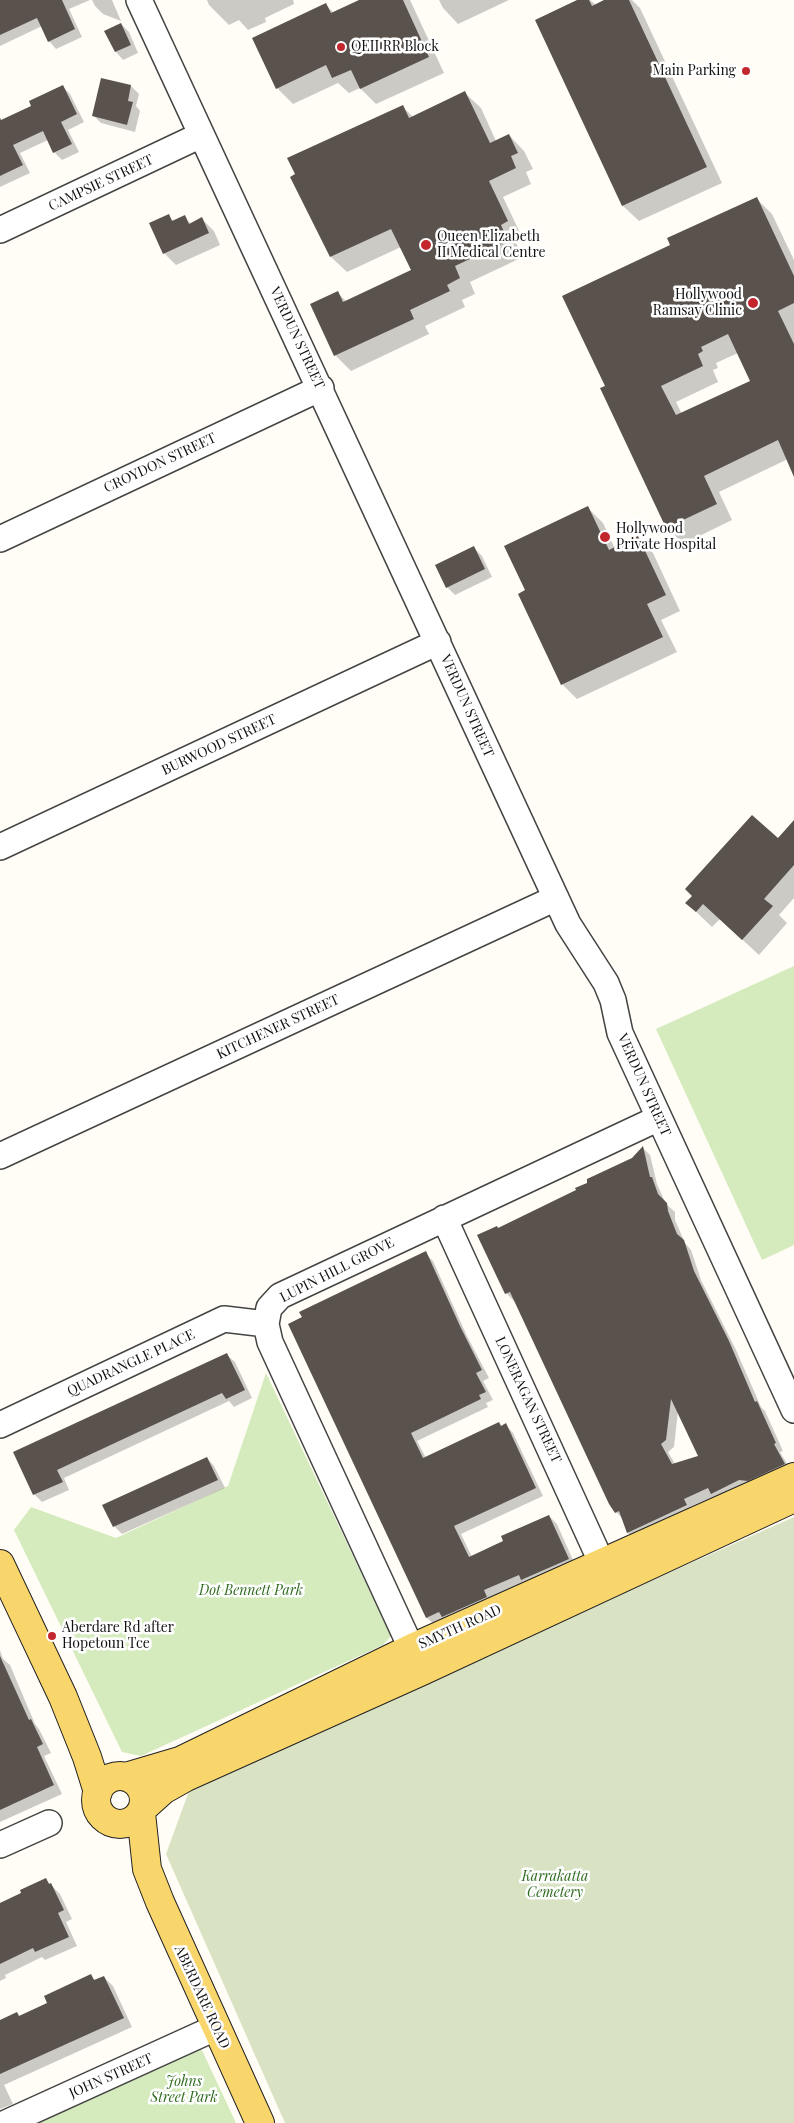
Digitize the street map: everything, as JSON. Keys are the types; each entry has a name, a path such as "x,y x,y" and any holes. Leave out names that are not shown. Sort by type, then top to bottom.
{"main road":[{"name":"SMYTH ROAD","path":"607,1573 794,1477"},
{"name":"SMYTH ROAD","path":"124,1776 180,1761 417,1659 607,1573 794,1498"},
{"path":"0,1564 64,1697 98,1792 98,1807 101,1813 112,1822 125,1824 136,1818 142,1810 143,1792 139,1785 124,1776 64,1697"},
{"name":"SMYTH ROAD","path":"142,1810 163,1790 186,1776 417,1659"},
{"path":"98,1792 105,1782 116,1776 124,1776"},
{"name":"ABERDARE ROAD","path":"142,1810 147,1869"},
{"name":"ABERDARE ROAD","path":"112,1822 147,1869 176,1941 260,2123"}],"street":[{"name":"VERDUN STREET","path":"139,0 201,136 321,388 556,898 576,937 606,983 613,1000 620,1034 794,1410"},
{"name":"CAMPSIE STREET","path":"0,230 201,136"},
{"name":"CROYDON STREET","path":"0,539 321,388"},
{"name":"BURWOOD STREET","path":"0,847 438,642"},
{"name":"KITCHENER STREET","path":"0,1156 556,898"},
{"name":"LUPIN HILL GROVE","path":"266,1324 269,1308 280,1296 659,1118"},
{"name":"LONERAGAN STREET","path":"444,1218 607,1573"},
{"name":"QUADRANGLE PLACE","path":"0,1425 224,1319 266,1324"},
{"path":"266,1324 270,1342 417,1659"},
{"path":"0,1845 49,1823"},
{"name":"JOHN STREET","path":"6,2123 216,2028"}],"green space":[{"path":"794,966 794,1245 762,1260 656,1029"},
{"name":"Dot Bennett Park","path":"266,1373 391,1636 383,1645 141,1756 122,1752 14,1530 31,1507 116,1538 228,1486"},
{"name":"Karrakatta Cemetery","path":"794,1517 794,2123 285,2123 166,1854 189,1791 516,1641"},
{"name":"Johns Street Park","path":"200,2046 236,2123 30,2123"}],"building":[{"path":"0,0 62,0 75,29 48,42 37,18 0,35"},
{"name":"QEII RR Block","path":"359,0 403,0 429,57 360,89 351,70 332,78 326,65 276,89 252,38 326,3 331,13"},
{"path":"577,0 589,0 592,6 604,0 629,0 707,167 622,206 535,20"},
{"path":"121,23 131,45 115,52 104,31"},
{"path":"101,78 131,85 128,101 133,102 127,125 92,116"},
{"path":"63,85 77,114 61,122 72,144 53,153 43,131 13,145 23,165 0,176 0,118 1,120 31,106 29,101"},
{"path":"465,91 490,143 509,134 518,153 511,156 516,168 489,181 508,221 501,225 508,241 455,266 460,278 447,285 450,291 410,310 414,319 334,356 310,304 338,291 343,302 411,270 391,229 330,257 290,177 295,174 287,158 403,105 409,118"},
{"path":"757,197 794,276 794,303 778,311 794,344 794,477 778,440 704,476 717,504 666,528 600,388 605,386 562,296 670,245 667,238","holes":["728,334 750,381 676,415 661,386 703,366 698,354 703,351 701,347"]},
{"path":"169,214 172,221 185,215 189,224 202,217 209,233 163,254 149,223"},
{"path":"588,506 609,550 638,536 666,595 647,604 663,637 561,685 518,594 525,590 504,546"},
{"path":"474,546 485,569 446,588 435,565"},
{"path":"752,815 778,838 794,820 794,865 764,899 773,906 742,940 703,904 696,912 685,903 692,896 685,889"},
{"path":"643,1146 650,1177 652,1177 658,1194 667,1203 668,1211 677,1234 684,1240 694,1271 729,1341 755,1402 757,1401 776,1443 774,1444 785,1464 748,1481 739,1480 711,1494 708,1488 684,1499 687,1505 627,1533 619,1511 615,1513 609,1504 510,1292 505,1294 477,1235 497,1226 498,1228 576,1190 575,1188 587,1183 587,1179 632,1158","holes":["671,1399 698,1456 672,1464 661,1444 666,1440"]},
{"path":"426,1251 482,1370 476,1373 486,1392 479,1395 481,1399 411,1433 423,1458 499,1422 501,1426 506,1423 536,1488 454,1526 469,1557 503,1541 501,1536 549,1515 569,1559 521,1580 519,1575 484,1590 487,1597 442,1617 439,1612 426,1618 288,1324 302,1317 299,1312"},
{"path":"227,1353 245,1390 226,1399 222,1393 57,1470 63,1482 33,1495 13,1452"},
{"path":"207,1457 218,1480 113,1527 102,1505"},
{"path":"0,1656 29,1720 31,1719 43,1744 37,1747 54,1785 0,1810"},
{"path":"46,1878 49,1884 51,1883 64,1910 58,1913 69,1937 35,1952 33,1948 0,1964 0,1903 21,1893 20,1890"},
{"path":"91,1974 94,1980 104,1976 124,2018 0,2074 0,2020 17,2012 19,2016 47,2003 44,1996"}],"place":[{"name":"QEII RR Block","path":"341,47"},
{"name":"Main Parking","path":"746,71"},
{"name":"Queen Elizabeth II Medical Centre","path":"426,245"},
{"name":"Hollywood Ramsay Clinic","path":"753,303"},
{"name":"Hollywood Private Hospital","path":"605,537"},
{"name":"Aberdare Rd after Hopetoun Tce","path":"52,1636"}]}
